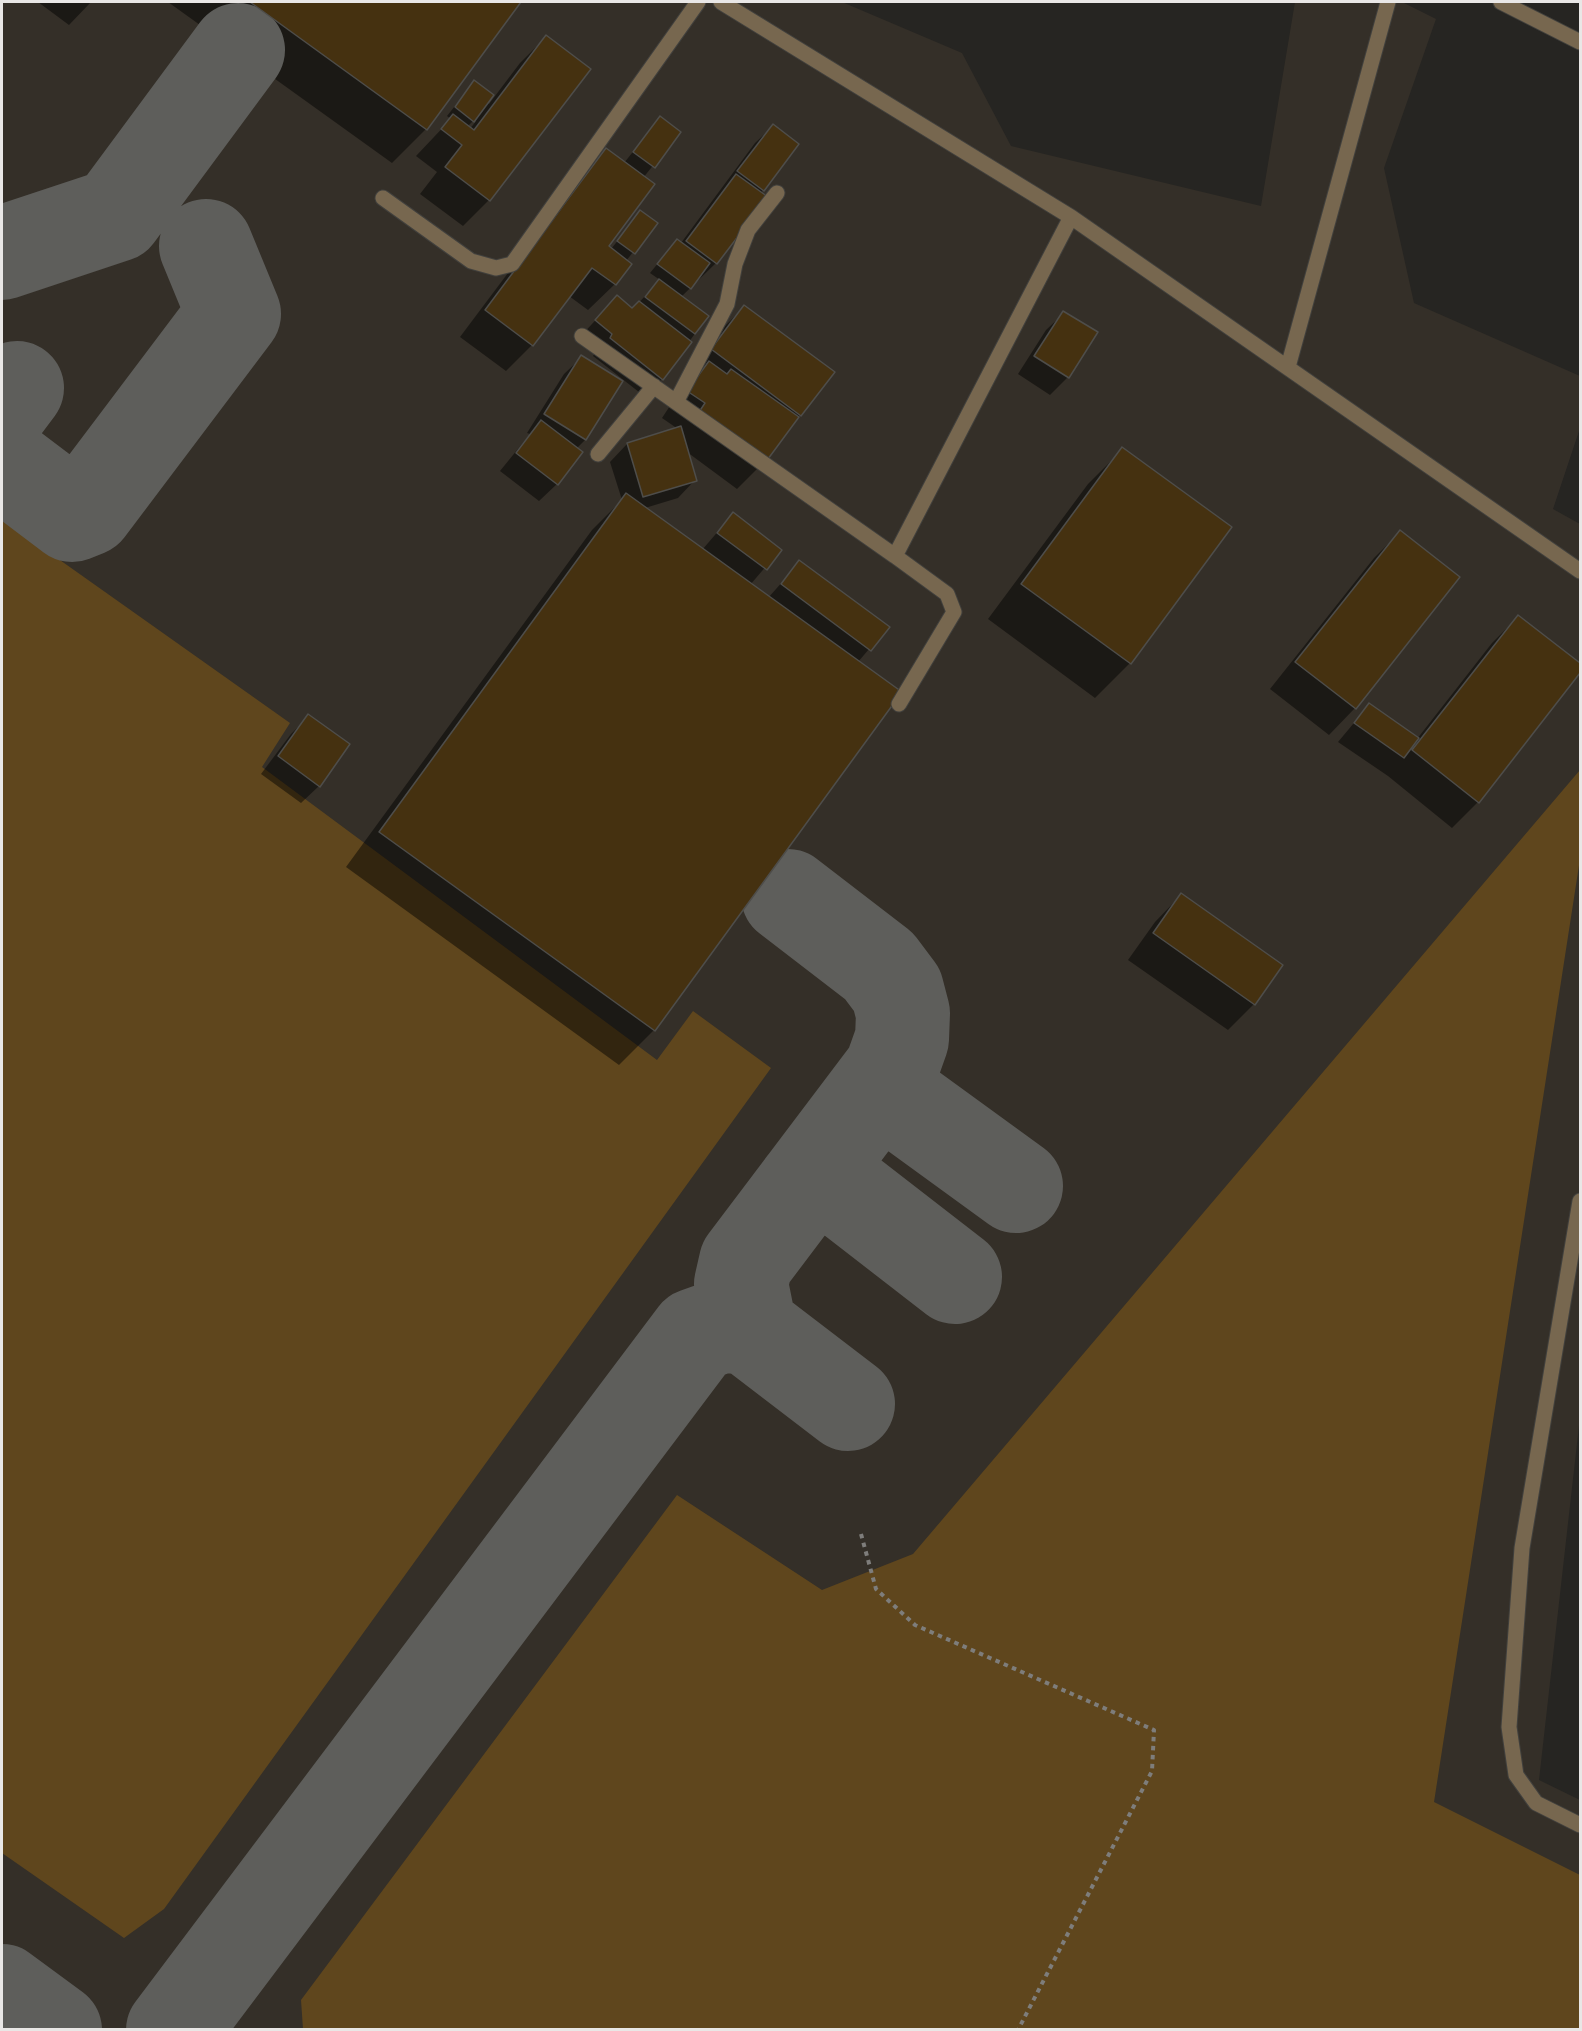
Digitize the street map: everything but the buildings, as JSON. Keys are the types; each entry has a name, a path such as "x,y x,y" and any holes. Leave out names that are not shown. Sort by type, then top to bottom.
{"street":[{"path":"383,198 471,261 496,268 512,264 698,2"},
{"path":"721,2 1071,217 1581,571"},
{"path":"1288,368 1388,2"},
{"path":"1501,2 1581,42"},
{"path":"676,402 728,304 735,264 748,230 777,193"},
{"path":"895,556 1071,217"},
{"path":"582,336 947,594 954,612 899,704"},
{"path":"598,454 654,386"},
{"path":"1581,1201 1522,1548 1509,1727 1516,1775 1536,1803 1581,1825"}],"path":[{"path":"861,1534 876,1589 915,1625 1154,1730 1152,1771 1018,2030"}],"shaded area":[{"path":"2,2 842,2 962,53 1011,146 1261,206 1295,2 1402,2 1436,19 1384,168 1414,303 1580,376 1580,428 1553,509 1580,524 1580,1417 1539,1780 1580,1800 1580,2029 2,2029"},
{"path":"2,519 290,723 262,767 657,1060 693,1011 771,1068 164,1909 124,1938 2,1853"},
{"path":"1580,770 1580,859 1434,1802 1580,1875 1580,2029 303,2029 301,2000 677,1495 822,1590 913,1554"}],"taxiway":[{"path":"2,253 116,215 238,50"},
{"path":"2,462 72,515 87,509 234,314 206,246"},
{"path":"2,408 17,388"},
{"path":"750,1329 741,1284 746,1262 891,1070 902,1039 903,1013 897,990 879,966 788,896"},
{"path":"869,1102 885,1100 906,1106 1016,1186"},
{"path":"804,1185 820,1182 835,1184 955,1277"},
{"path":"173,2030 696,1335 724,1325 750,1329 848,1404"},
{"path":"2,1991 55,2030"}]}
